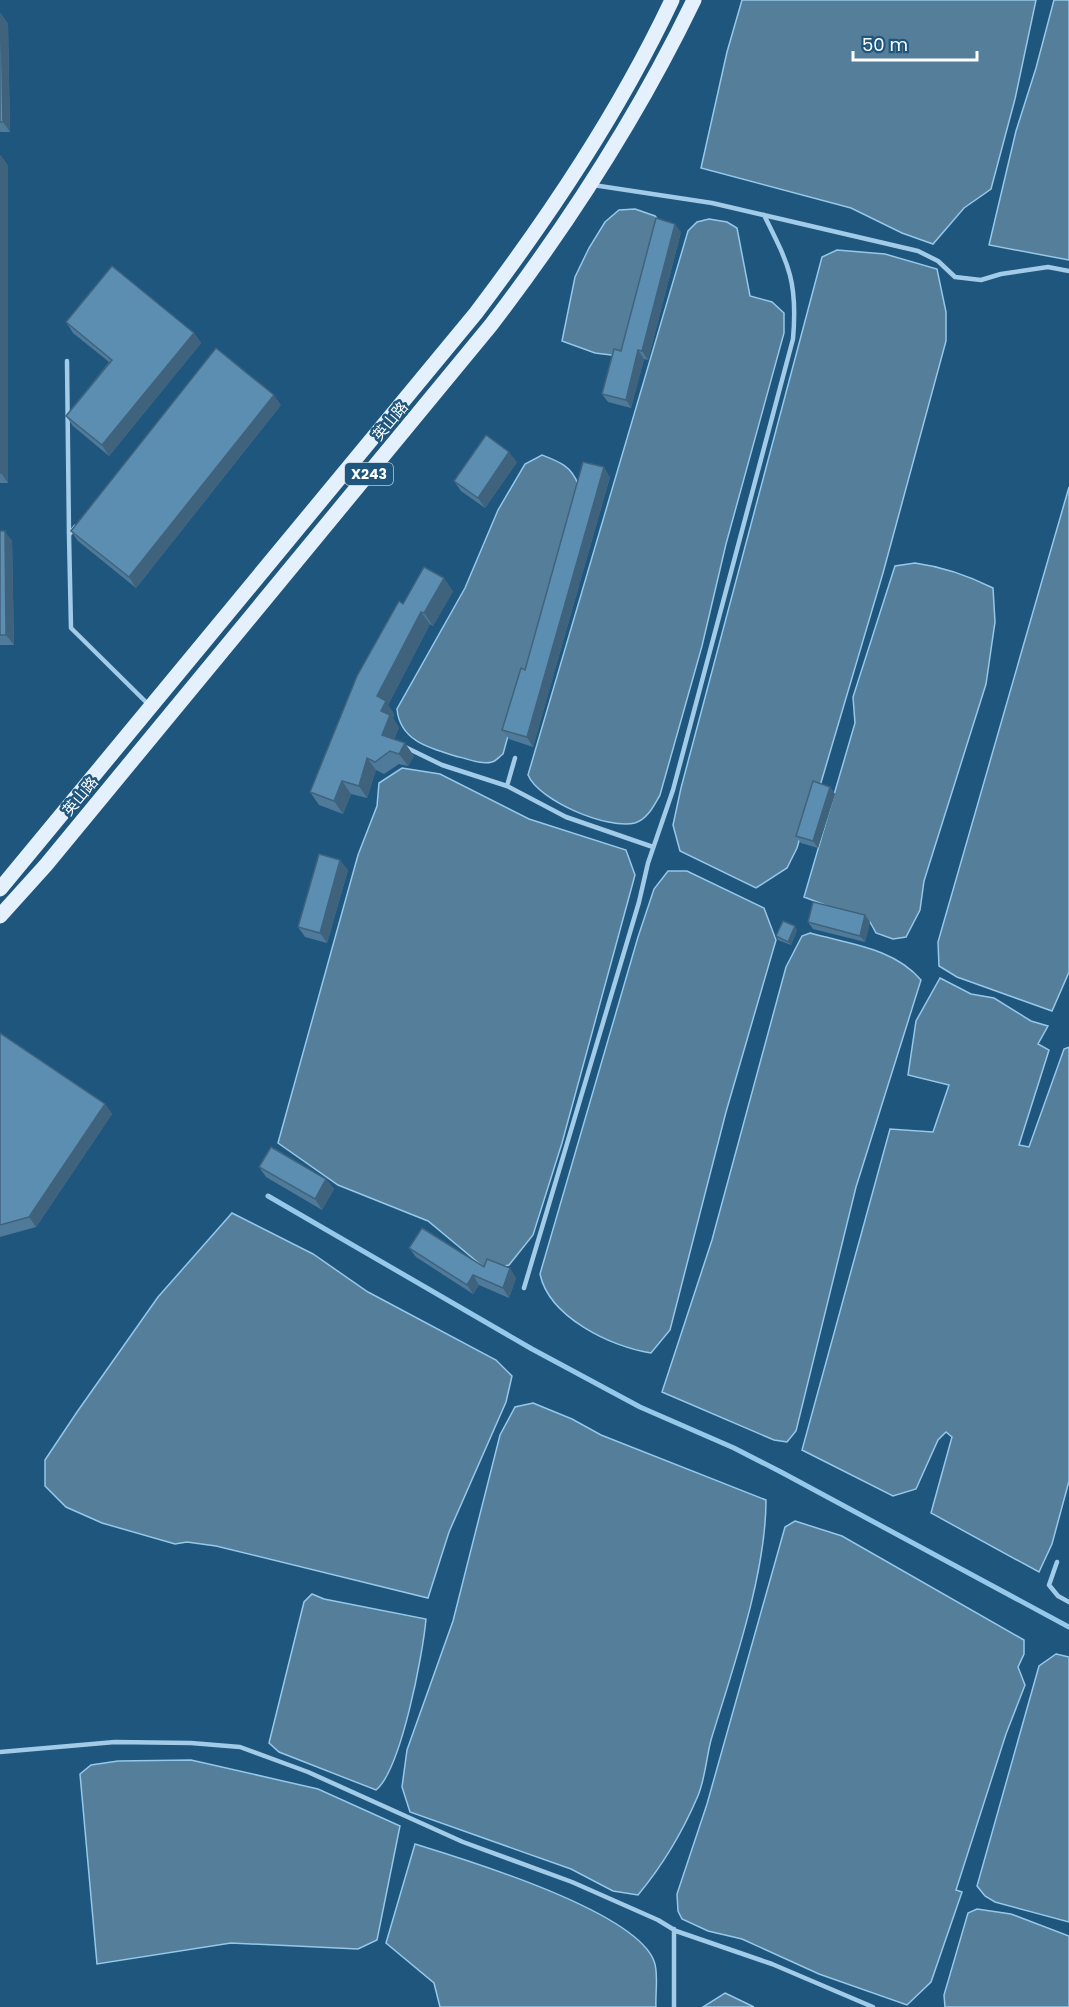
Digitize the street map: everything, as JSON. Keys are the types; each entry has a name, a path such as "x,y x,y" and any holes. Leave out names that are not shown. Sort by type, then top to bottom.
{"main road":[{"name":"英山路","path":"0,888 444,353 513,265 613,111 672,0"},
{"name":"英山路","path":"0,916 46,865 529,276 591,185 660,67 694,0"}],"lane":[{"path":"591,185 712,203 918,251 938,261 956,277 981,280 1001,274 1048,267 1069,272"},
{"path":"524,1288 639,902 653,847 676,780 793,339 796,306 792,274 764,215"},
{"path":"67,361 71,628 151,707"},
{"path":"69,535 76,526"},
{"path":"402,745 442,765 507,786 566,817 653,847"},
{"path":"507,786 515,758"},
{"path":"1057,1562 1049,1586 1058,1596 1069,1602"},
{"path":"0,1752 115,1742 182,1742 240,1747 308,1772 463,1842 572,1882 674,1929 772,1964 873,2007"},
{"path":"674,1929 674,2007"}],"water":[{"path":"742,0 1036,0 1015,99 991,189 964,208 933,244 902,233 851,208 701,168 727,52"},
{"path":"1054,0 1069,0 1069,260 989,245 1016,131"},
{"path":"635,209 655,216 660,222 629,340 619,356 595,353 562,341 575,277 589,248 605,222 619,210"},
{"path":"709,219 727,222 737,228 750,296 772,302 784,313 784,333 726,544 702,646 660,795 650,811 640,821 623,824 608,822 592,818 560,803 535,785 528,775 688,231 697,222"},
{"path":"837,250 885,254 937,269 946,312 946,341 883,573 820,786 815,787 797,848 787,868 756,888 680,851 673,825 822,257"},
{"path":"542,455 564,465 578,484 503,754 492,762 484,763 438,751 411,737 399,720 397,709 465,588 498,510 525,464"},
{"path":"1069,487 1069,972 1052,1011 957,977 939,966 938,942"},
{"path":"915,563 955,572 993,588 995,622 986,684 924,881 920,910 906,937 893,939 876,933 870,922 804,897 855,723 853,697 895,566"},
{"path":"402,768 440,774 529,819 626,850 635,875 562,1143 533,1235 509,1265 487,1270 428,1221 338,1185 278,1143 358,855 377,806 379,783"},
{"path":"668,871 687,871 764,908 776,940 726,1112 670,1330 651,1353 618,1344 584,1327 556,1304 540,1274 638,937 654,889"},
{"path":"810,933 884,954 910,969 921,980 856,1187 796,1431 787,1442 774,1440 662,1392 712,1240 786,967 802,936"},
{"path":"940,978 971,994 994,998 1031,1021 1048,1026 1038,1044 1049,1050 1019,1145 1029,1147 1064,1049 1069,1047 1069,1481 1052,1544 1039,1572 931,1513 952,1437 946,1432 938,1440 916,1489 893,1496 802,1450 890,1129 933,1132 949,1085 908,1075 916,1021"},
{"path":"232,1213 313,1254 368,1292 496,1360 512,1376 506,1402 449,1532 428,1598 216,1546 187,1542 175,1544 102,1523 66,1507 45,1486 45,1460 77,1412 158,1297"},
{"path":"533,1403 572,1419 601,1435 766,1500 765,1529 747,1621 711,1740 700,1791 671,1849 638,1895 613,1891 571,1869 410,1812 402,1787 407,1750 453,1621 500,1435 515,1407"},
{"path":"795,1521 842,1536 1024,1640 1024,1654 1018,1667 1025,1685 1006,1734 956,1890 962,1892 931,1982 907,2005 819,1974 742,1939 708,1931 682,1919 678,1911 677,1894 707,1804 785,1527"},
{"path":"312,1594 324,1599 426,1619 415,1683 402,1736 394,1760 376,1790 279,1752 269,1743 304,1602"},
{"path":"1056,1654 1069,1657 1069,1922 995,1902 985,1896 977,1886 1039,1666"},
{"path":"191,1760 318,1789 400,1826 377,1940 358,1949 231,1943 97,1964 80,1774 91,1765 118,1761"},
{"path":"415,1844 547,1890 584,1906 616,1924 640,1942 654,1961 657,1977 656,2007 440,2007 434,1983 386,1943"},
{"path":"977,1909 1011,1914 1069,1936 1069,2007 945,2007 944,1995 968,1913"},
{"path":"725,1993 754,2007 703,2007"}],"building":[{"path":"1,14 3,122 0,122"},
{"path":"1,156 1,473 0,473"},
{"path":"656,218 675,224 642,351 638,350 626,400 602,394 614,349 621,351"},
{"path":"112,266 194,333 102,445 66,416 112,360 66,322"},
{"path":"216,348 274,395 129,577 71,531"},
{"path":"486,435 509,452 478,498 454,481"},
{"path":"583,462 604,467 527,737 502,730 521,668 525,670"},
{"path":"0,531 5,531 6,635 0,635"},
{"path":"424,567 444,578 424,613 421,612 377,696 386,701 381,711 390,715 382,735 405,743 399,754 390,751 375,762 367,758 359,786 342,781 334,801 310,792 357,676 399,601 403,604"},
{"path":"813,781 830,787 813,841 796,836"},
{"path":"319,854 340,860 320,933 298,927"},
{"path":"813,902 865,915 860,936 808,922"},
{"path":"783,921 795,926 788,942 776,936"},
{"path":"0,1033 105,1104 29,1217 0,1225"},
{"path":"271,1147 326,1179 315,1199 259,1167"},
{"path":"422,1228 484,1267 487,1259 510,1268 503,1288 473,1275 467,1285 409,1248"}],"waterway":[{"path":"268,1196 532,1349 640,1407 734,1448 781,1472 1069,1627"}]}
